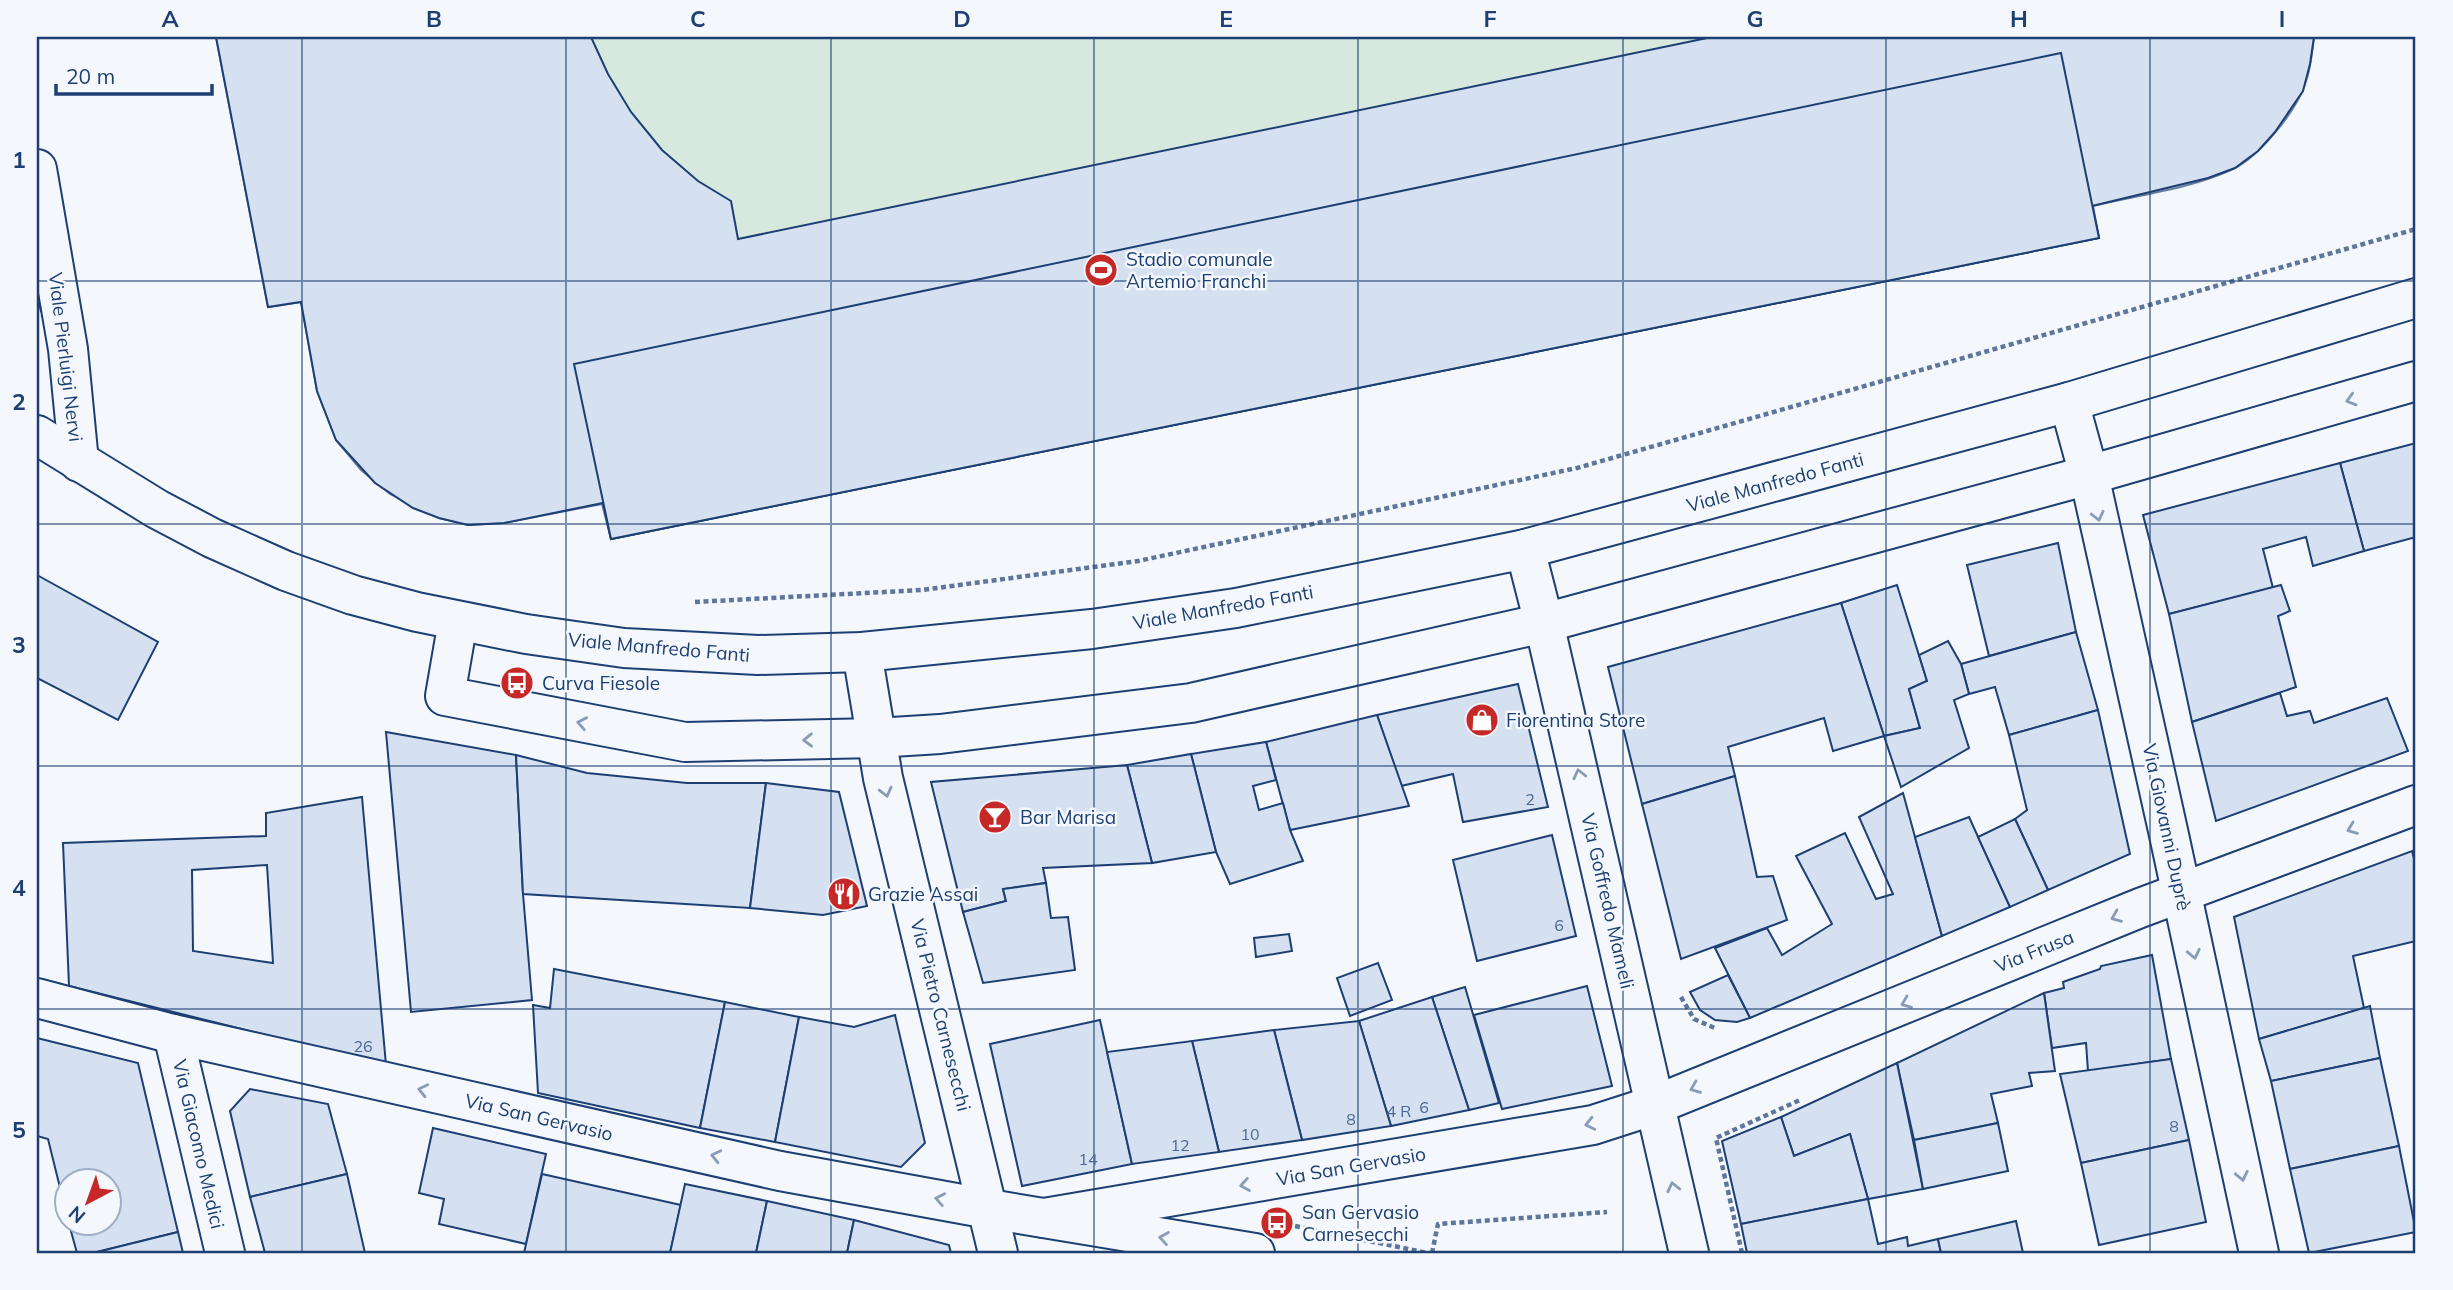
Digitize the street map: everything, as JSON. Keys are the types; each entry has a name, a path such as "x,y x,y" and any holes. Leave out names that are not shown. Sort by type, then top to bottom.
{"street":[{"name":"Viale Pierluigi Nervi","path":"37,169 68,349 79,462"},
{"name":"Viale Manfredo Fanti","path":"37,435 157,509 212,538 286,571 353,595 458,621 624,648 758,655 862,652 1092,629 1236,608 1525,549 2069,402 2416,298"},
{"path":"458,621 445,696 685,743 940,734 1191,703 1544,623 2089,475 2416,381"},
{"name":"Via Giovanni Duprè","path":"2069,402 2089,475 2259,1253"},
{"name":"Via Goffredo Mameli","path":"1525,549 1689,1253"},
{"name":"Via Pietro Carnesecchi","path":"862,652 883,778 998,1253"},
{"name":"Via Frusa","path":"1655,1105 2181,892 2416,805"},
{"name":"Via San Gervasio","path":"37,998 173,1034 780,1171 1255,1253"},
{"name":"Via Giacomo Medici","path":"173,1034 225,1253"},
{"name":"Via San Gervasio","path":"1044,1218 1593,1125 1655,1105"}],"path":[{"path":"683,601 922,590 1138,561 1577,468 2416,229"},
{"path":"1716,1138 1742,1253"},
{"path":"1290,1226 1430,1253 1438,1224 1607,1212"}],"shaded area":[{"name":"Stadio comunale Artemio Franchi","path":"216,37 2314,37 2307,77 2298,99 2274,134 2253,155 2233,169 2199,182 2093,206 2099,238 611,539 602,504 504,523 468,525 439,518 390,494 361,470 336,440 317,391 301,302 268,307"}],"building":[{"name":"Stadio comunale Artemio Franchi","path":"216,37 591,37 608,74 631,112 662,150 698,181 731,201 738,239 1712,37 2314,37 2303,91 2275,132 2258,151 2235,168 2208,178 2092,206 2099,238 611,539 603,503 504,523 468,525 439,518 413,508 375,483 336,440 317,391 301,302 268,307"},
{"path":"2061,53 2099,238 611,539 574,364"},
{"path":"2416,443 2416,537 2364,551 2340,463"},
{"path":"2340,463 2364,551 2313,566 2306,537 2263,549 2273,588 2169,614 2143,515"},
{"path":"2058,543 2076,632 1989,656 1967,565"},
{"path":"37,575 158,642 118,720 37,678"},
{"path":"1897,585 1927,681 1909,689 1920,728 1884,736 1841,603"},
{"path":"2281,585 2290,611 2278,616 2296,687 2192,722 2169,614"},
{"path":"1841,603 1884,736 1833,751 1824,718 1728,747 1735,776 1642,804 1608,667"},
{"path":"2076,632 2098,710 2009,735 1995,687 1969,694 1961,664"},
{"path":"1948,641 1961,664 1969,694 1954,700 1969,748 1901,787 1884,736 1920,728 1909,689 1927,681 1919,655"},
{"path":"1518,684 1548,807 1463,822 1453,774 1401,786 1377,715"},
{"path":"2280,693 2287,716 2310,711 2314,723 2387,698 2408,751 2216,821 2192,722"},
{"path":"2098,710 2130,854 2048,890 2015,819 2027,810 2009,735"},
{"path":"1377,715 1409,806 1290,830 1266,742"},
{"path":"386,732 516,755 532,1000 411,1012"},
{"path":"1266,742 1276,780 1253,786 1259,810 1283,803 1290,830 1303,861 1230,884 1216,852 1191,754"},
{"path":"1191,754 1216,852 1152,863 1127,765"},
{"path":"516,755 587,773 687,783 766,783 750,908 523,894"},
{"path":"1127,765 1152,863 1043,868 1046,883 1003,889 1006,901 963,912 931,782"},
{"path":"1735,776 1757,877 1773,876 1787,920 1681,959 1642,804"},
{"path":"766,783 839,792 867,906 823,915 750,908"},
{"path":"1903,793 1942,936 1750,1018 1715,948 1767,928 1782,955 1832,924 1796,856 1845,833 1876,899 1893,894 1859,817"},
{"path":"362,797 386,1065 69,986 63,843 266,836 266,813","holes":["267,865 273,963 193,951 192,870"]},
{"path":"1969,817 2010,907 1942,936 1915,837"},
{"path":"2015,819 2048,890 2010,907 1978,837"},
{"path":"1552,835 1576,936 1477,961 1453,860"},
{"path":"2412,851 2416,866 2416,941 2353,956 2364,1008 2259,1039 2234,917"},
{"path":"1046,883 1051,918 1068,917 1075,970 983,983 963,912 1006,901 1003,889"},
{"path":"1289,934 1292,951 1256,957 1254,938"},
{"path":"2152,955 2171,1059 2088,1071 2086,1043 2052,1048 2044,993 2064,988 2063,982 2100,969 2101,966"},
{"path":"1378,963 1392,1000 1350,1016 1337,978"},
{"path":"554,969 725,1002 700,1128 538,1093 533,1005 550,1008"},
{"path":"1728,975 1750,1018 1737,1022 1715,1020 1700,1010 1690,992"},
{"path":"1587,986 1612,1086 1502,1109 1474,1015"},
{"path":"1465,987 1499,1103 1469,1110 1432,997"},
{"path":"2044,993 2055,1071 2029,1073 2032,1086 1991,1094 1998,1123 1914,1140 1897,1063"},
{"path":"1432,997 1469,1110 1391,1126 1359,1021"},
{"path":"725,1002 799,1017 775,1142 700,1128"},
{"path":"2370,1006 2380,1058 2271,1081 2259,1039"},
{"path":"895,1015 925,1143 901,1167 775,1142 799,1017 854,1027"},
{"path":"1100,1020 1132,1164 1022,1186 990,1044"},
{"path":"1359,1021 1391,1126 1302,1140 1274,1030"},
{"path":"1274,1030 1302,1140 1219,1152 1192,1041"},
{"path":"37,1038 138,1063 178,1232 93,1253 77,1253 73,1238 122,1238 122,1168 55,1168 48,1139 37,1136"},
{"path":"1192,1041 1219,1152 1132,1164 1107,1052"},
{"path":"2380,1058 2399,1146 2290,1169 2271,1081"},
{"path":"2171,1059 2189,1140 2081,1163 2060,1074"},
{"path":"1897,1063 1923,1189 1868,1199 1850,1134 1794,1156 1781,1117"},
{"path":"250,1089 328,1104 347,1174 250,1197 230,1111"},
{"path":"1781,1117 1794,1156 1850,1134 1868,1199 1741,1224 1722,1141"},
{"path":"1998,1123 2008,1171 1923,1189 1914,1140"},
{"path":"433,1128 546,1154 526,1244 439,1224 444,1199 419,1193"},
{"path":"2189,1140 2206,1222 2099,1245 2081,1163"},
{"path":"2399,1146 2416,1232 2309,1253 2290,1169"},
{"path":"347,1174 365,1253 265,1253 250,1197"},
{"path":"542,1174 681,1205 670,1253 524,1253"},
{"path":"685,1184 767,1201 756,1253 670,1253"},
{"path":"1868,1199 1878,1244 1907,1237 1908,1246 1938,1239 1941,1253 1747,1253 1741,1224"},
{"path":"767,1201 854,1220 847,1253 756,1253"},
{"path":"854,1220 949,1245 951,1253 847,1253"},
{"path":"2016,1221 2023,1253 1941,1253 1938,1239"},
{"path":"178,1232 183,1253 93,1253"}],"fence":[{"path":"37,291 42,317"}],"place":[{"name":"Stadio comunale Artemio Franchi","path":"1101,270"},
{"name":"Curva Fiesole","path":"517,683"},
{"name":"Fiorentina Store","path":"1482,720"},
{"name":"Bar Marisa","path":"995,817"},
{"name":"Grazie Assai","path":"844,894"},
{"name":"San Gervasio Carnesecchi","path":"1277,1223"}]}
